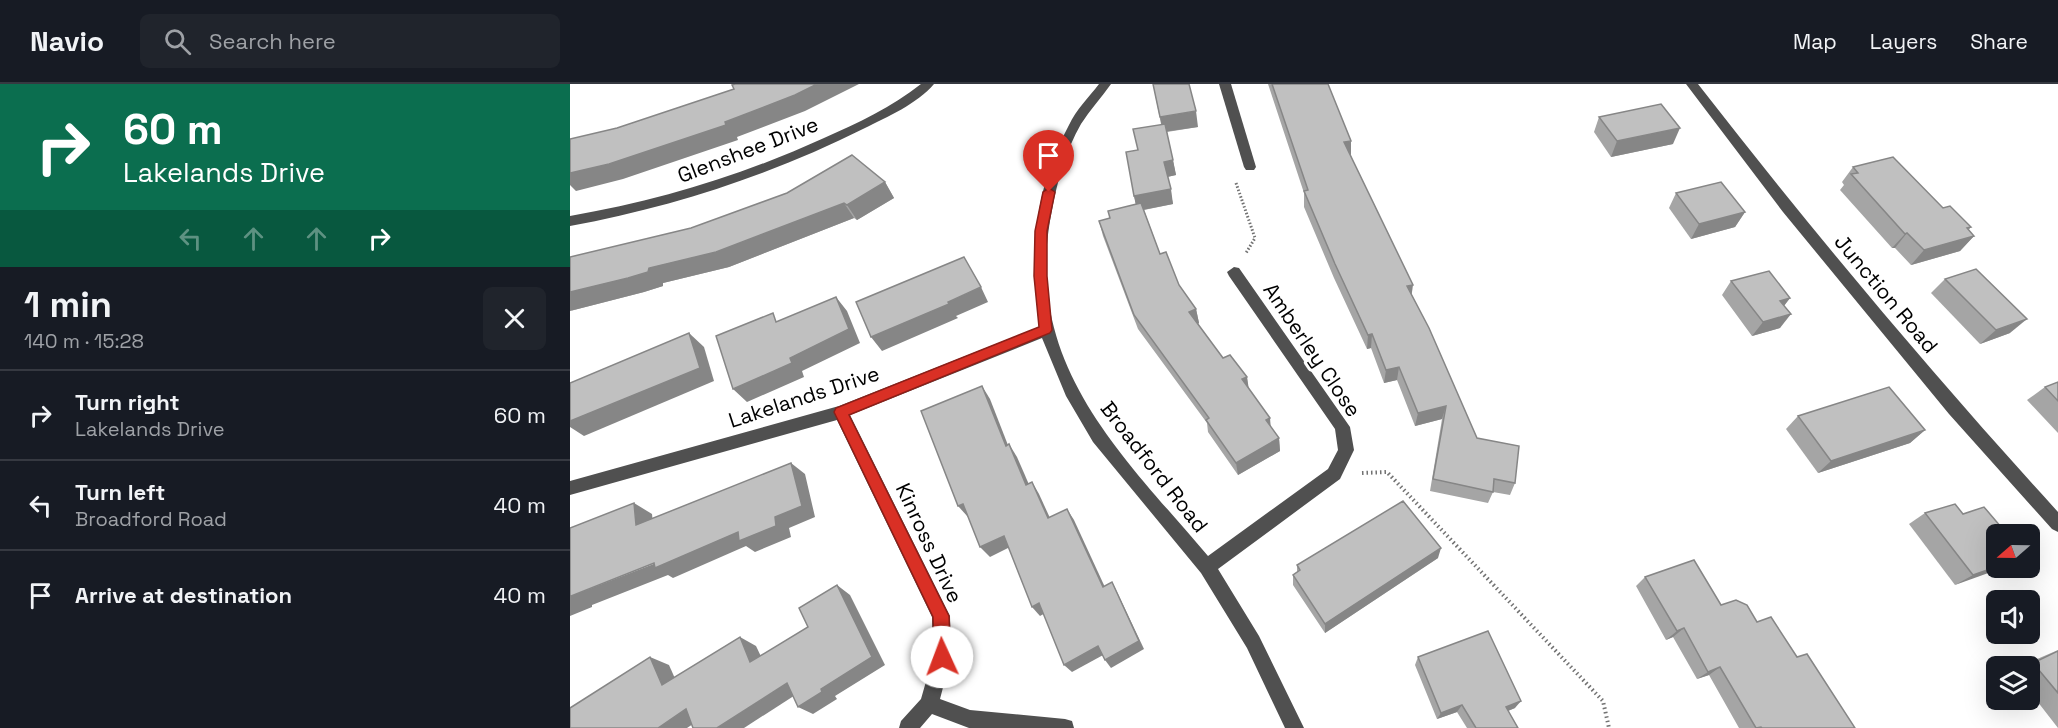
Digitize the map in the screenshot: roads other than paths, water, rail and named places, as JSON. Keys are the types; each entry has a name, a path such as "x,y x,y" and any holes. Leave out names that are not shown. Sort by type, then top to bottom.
{"street":[{"name":"Glenshee Drive","path":"570,221 638,208 758,171 888,112 928,84"},
{"name":"Broadford Road","path":"1105,84 1075,124 1060,158 1049,192 1041,231 1040,276 1046,330 1072,396 1098,437 1207,567 1253,642 1295,728"},
{"path":"1225,84 1250,167"},
{"name":"Junction Road","path":"1692,84 1788,209 1947,400 2058,524"},
{"name":"Amberley Close","path":"1207,567 1334,474 1346,450 1342,427 1234,272"},
{"name":"Lakelands Drive","path":"570,488 841,412 1046,330"},
{"name":"Kinross Drive","path":"841,412 941,616 942,657 929,704 908,728"},
{"path":"929,704 970,719 1065,728"}]}
